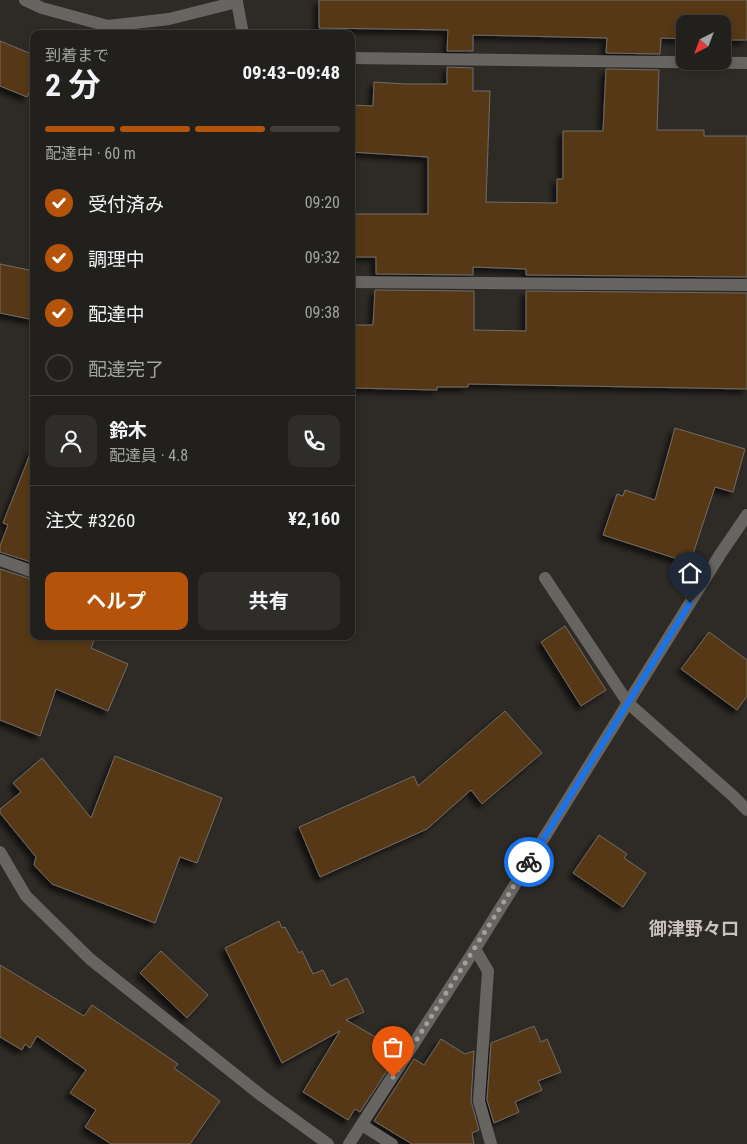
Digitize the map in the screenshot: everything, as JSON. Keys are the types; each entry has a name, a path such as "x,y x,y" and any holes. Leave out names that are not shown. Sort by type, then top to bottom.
{"street":[{"path":"25,0 42,8 108,26 169,19 237,1 242,30"},
{"path":"355,58 747,63"},
{"path":"355,282 747,285"},
{"path":"349,1144 475,949 716,561 747,515"},
{"path":"0,560 30,571"},
{"path":"546,578 628,703 747,810"},
{"path":"0,852 26,896 90,959 262,1096 328,1144"},
{"path":"475,949 488,971 479,1101 491,1144"},
{"path":"362,1125 392,1144"}],"building":[{"path":"319,0 747,0 747,40 731,40 731,15 676,15 676,39 661,38 660,54 606,53 607,38 473,35 473,51 447,51 448,30 319,28"},
{"path":"0,41 30,53 30,91 27,97 0,86"},
{"path":"447,67 473,68 473,91 490,91 486,202 557,203 557,179 563,179 563,131 603,131 606,69 659,70 657,130 704,130 704,136 747,136 747,277 526,275 526,269 473,267 473,275 376,274 376,257 355,257 355,214 428,214 428,157 355,152 355,105 373,106 374,82 447,84"},
{"path":"0,264 30,270 30,319 0,313"},
{"path":"375,290 474,291 474,330 526,331 526,291 747,293 747,389 468,384 468,387 437,387 437,390 355,388 355,325 373,325"},
{"path":"675,428 745,449 733,492 715,487 690,563 603,535 617,494 623,496 625,490 655,500"},
{"path":"30,454 30,562 0,552 0,546 8,525 3,523"},
{"path":"0,569 30,579 30,640 94,640 91,648 128,664 108,711 56,689 40,736 0,720"},
{"path":"565,626 606,690 581,706 541,642"},
{"path":"709,632 747,660 747,696 737,710 681,669"},
{"path":"505,711 542,753 482,804 471,790 427,829 320,877 299,827 414,776 418,786"},
{"path":"115,756 222,798 197,863 180,857 155,923 52,884 34,865 36,857 0,813 0,809 21,792 13,783 42,758 91,818"},
{"path":"599,835 627,854 624,858 646,873 623,907 573,873"},
{"path":"279,921 282,928 285,927 299,953 302,951 313,974 323,970 331,986 347,978 364,1012 346,1020 400,1051 360,1112 355,1109 348,1120 303,1092 340,1031 282,1063 225,948"},
{"path":"161,951 208,995 187,1018 140,973"},
{"path":"0,965 84,1016 92,1005 178,1064 174,1068 220,1101 190,1144 111,1144 85,1127 96,1110 70,1093 86,1070 37,1036 30,1048 25,1044 22,1050 0,1037"},
{"path":"534,1026 541,1042 547,1039 561,1072 538,1081 542,1090 515,1102 519,1112 494,1123 487,1100 491,1043"},
{"path":"441,1039 465,1054 474,1051 471,1101 479,1130 472,1133 474,1144 412,1144 374,1121 414,1059 424,1065"}],"way so far":[{"path":"393,1077 529,862"}],"district":[{"name":"御津野々口","path":"694,929"}],"route":[{"path":"529,862 690,603"}]}
